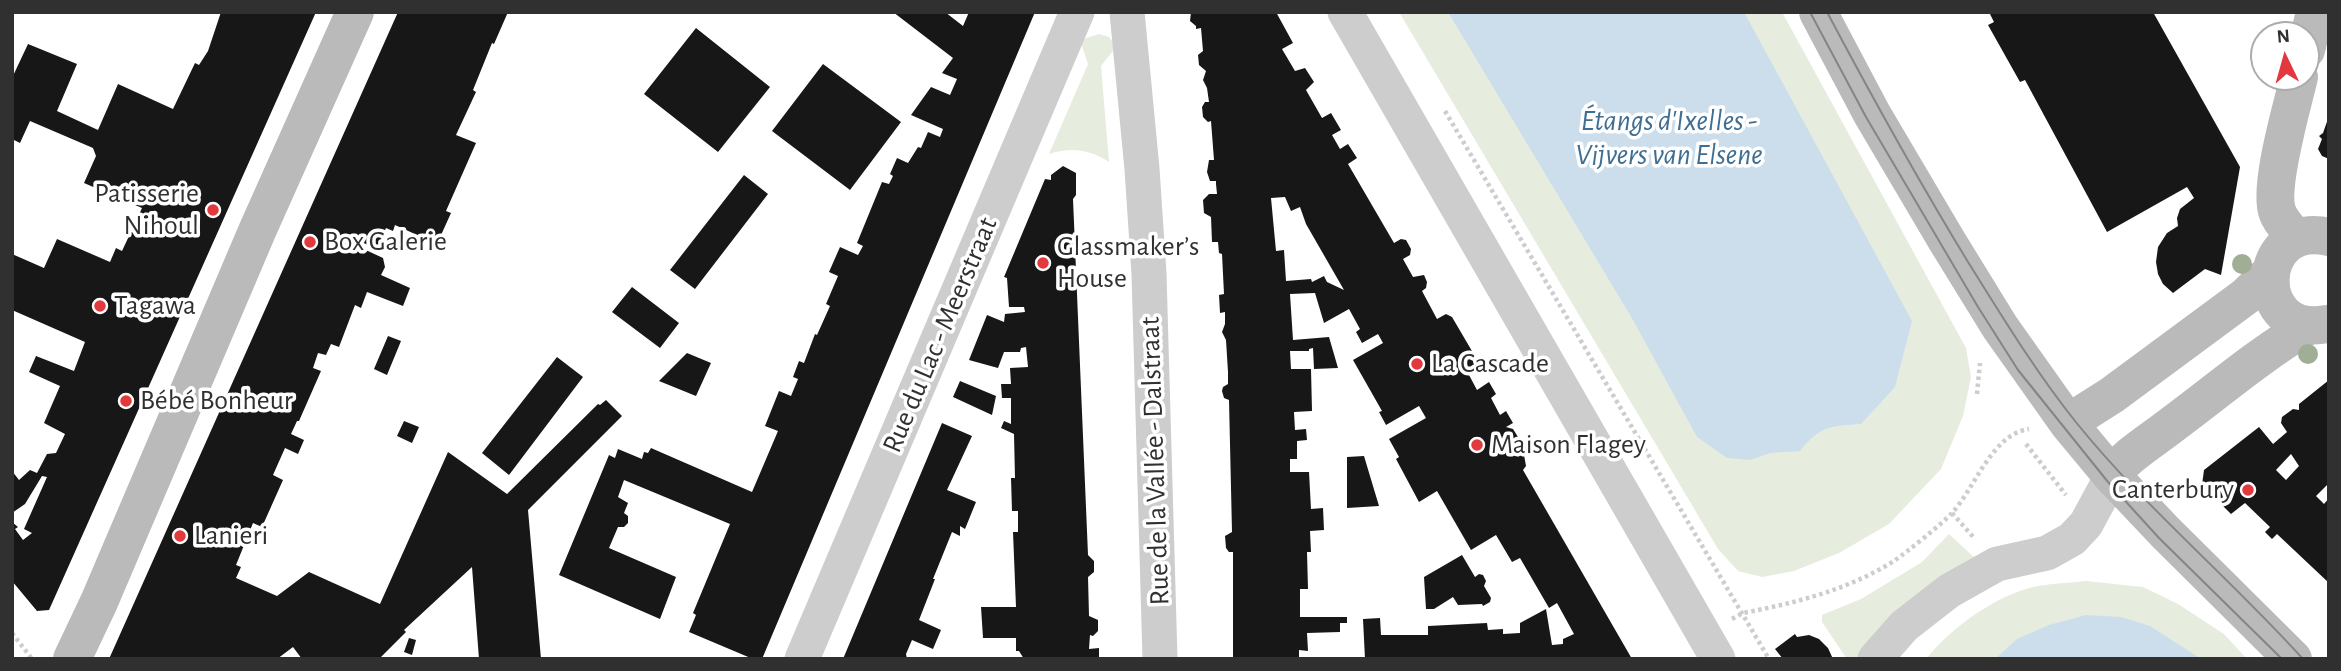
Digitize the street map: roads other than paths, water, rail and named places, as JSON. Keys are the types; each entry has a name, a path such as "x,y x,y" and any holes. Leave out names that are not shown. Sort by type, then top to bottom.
{"main road":[{"path":"72,659 355,12"},
{"path":"1818,12 1872,114 1947,241 2000,327 2068,423 2112,476 2165,532 2292,659"},
{"path":"2296,91 2280,157 2277,212 2312,238"},
{"path":"2312,238 2283,247 2274,259 2270,273 2270,291 2278,308 2291,320 2318,325"},
{"path":"2068,423 2112,396 2246,296 2270,273"},
{"path":"2112,476 2149,443 2280,342 2318,325"}],"street":[{"name":"Rue du Lac - Meerstraat","path":"802,659 1077,12"},
{"name":"Rue de la Vallée - Dalstraat","path":"1127,12 1149,274 1160,659"},
{"path":"1345,12 1711,647"},
{"path":"1875,659 1904,626 1949,591 1997,564 2047,553 2072,539 2086,524 2112,476"}],"water":[{"name":"Étangs d'Ixelles - Vijvers van Elsene","path":"1448,12 1744,12 1912,321 1895,387 1861,424 1826,429 1800,451 1770,453 1750,460 1727,458 1697,437 1633,320"},
{"path":"2086,615 2121,617 2150,626 2201,659 1995,659 2017,639 2049,625"}],"tram line":[{"path":"1810,12 1866,117 2018,370 2108,482 2159,538 2282,659"},
{"path":"1827,12 1949,231 2046,383 2129,483 2303,659"}],"place":[{"name":"Patisserie Nihoul","path":"213,210"},
{"name":"Box Galerie","path":"310,242"},
{"name":"Glassmaker’s House","path":"1043,263"},
{"name":"Tagawa","path":"100,306"},
{"name":"La Cascade","path":"1417,364"},
{"name":"Bébé Bonheur","path":"126,401"},
{"name":"Maison Flagey","path":"1477,445"},
{"name":"Canterbury","path":"2248,490"},
{"name":"Lanieri","path":"180,536"}]}
